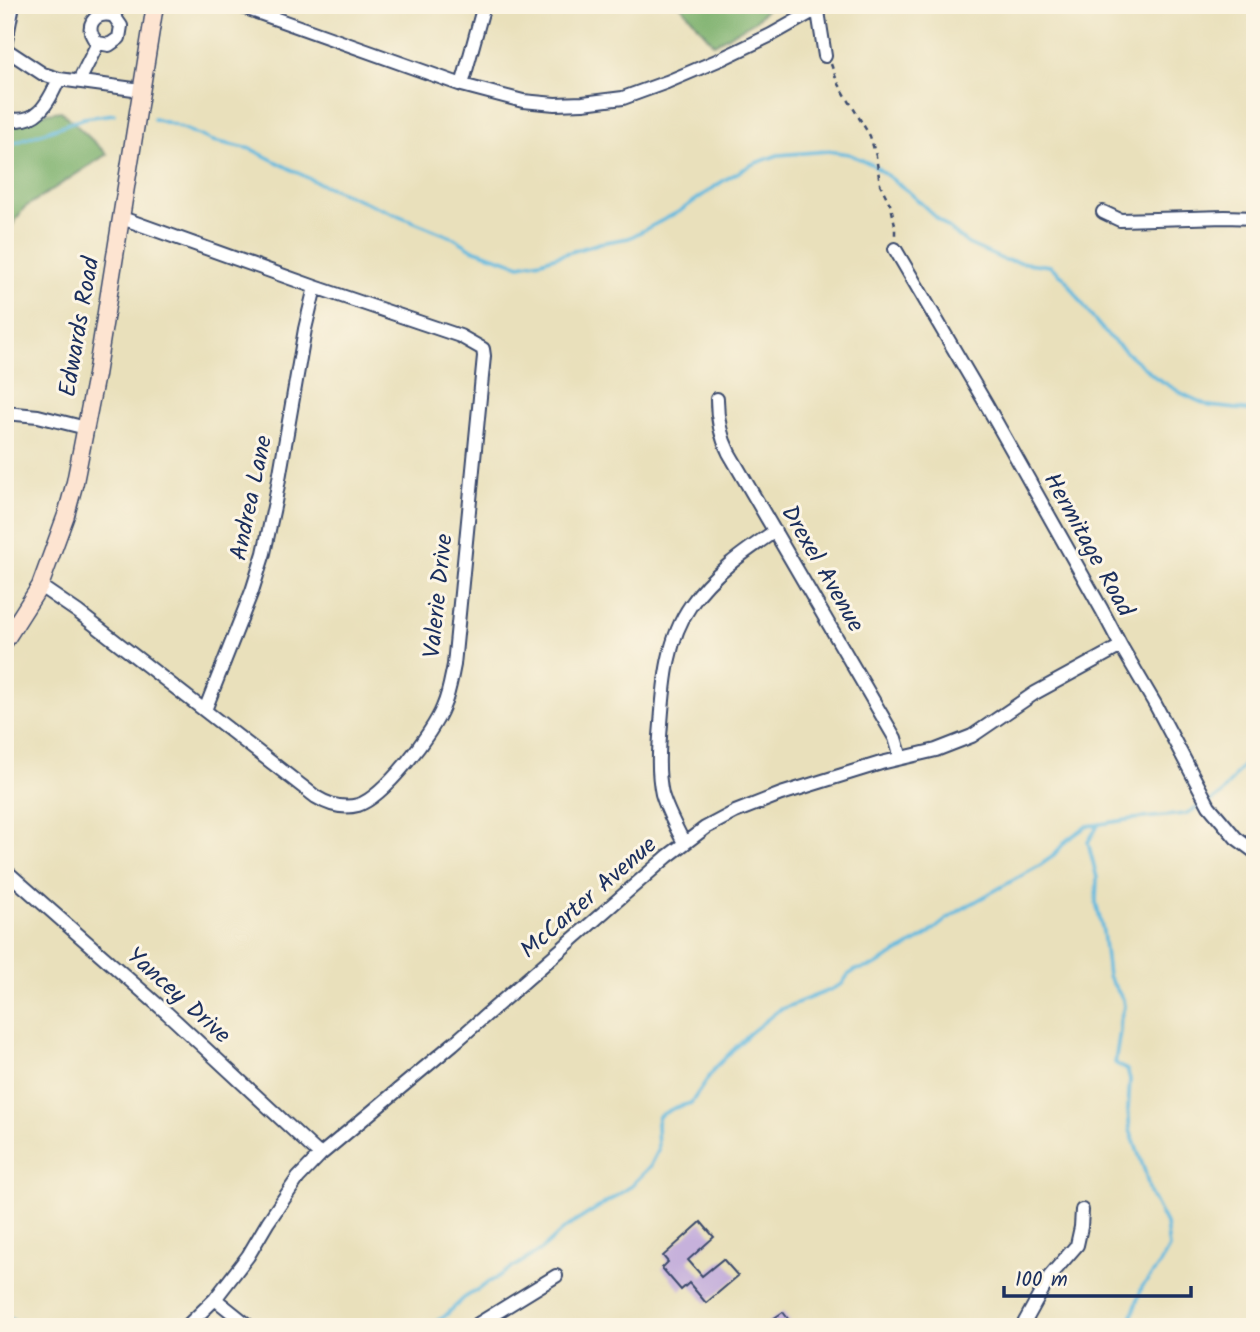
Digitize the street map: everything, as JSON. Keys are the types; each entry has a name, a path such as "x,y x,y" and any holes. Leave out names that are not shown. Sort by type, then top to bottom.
{"street":[{"path":"13,5 5,48 43,74 59,79 141,90"},
{"name":"Edwards Road","path":"5,641 40,586 75,482 122,218 155,5"},
{"path":"237,5 462,85 523,100 555,104 622,98 667,82 771,35 817,7 825,56"},
{"path":"462,85 484,5"},
{"path":"79,81 98,43"},
{"path":"5,118 31,118 47,104 59,79"},
{"path":"1103,212 1120,220 1225,217 1255,219"},
{"name":"Valerie Drive","path":"40,586 78,612 316,797 331,805 352,806 374,796 429,733 449,689 454,665 483,349 460,336 316,288 122,218"},
{"name":"Hermitage Road","path":"895,249 986,404 1155,704 1207,802 1236,838 1255,852"},
{"name":"Andrea Lane","path":"205,710 252,591 264,553 305,329 316,288"},
{"name":"Drexel Avenue","path":"717,399 717,417 724,442 895,738 901,758"},
{"path":"5,413 38,416 86,428"},
{"path":"684,843 662,793 659,767 663,694 671,648 680,625 698,594 737,558 775,531"},
{"name":"McCarter Avenue","path":"186,1327 215,1299 248,1256 298,1178 320,1155 463,1036 684,843 735,812 781,794 881,763 936,750 972,736 1035,693 1121,646"},
{"name":"Yancey Drive","path":"5,870 167,1013 320,1155"},
{"path":"1022,1327 1049,1276 1077,1245 1082,1210"},
{"path":"473,1327 556,1276"},
{"path":"215,1299 250,1327"}],"path":[{"path":"825,56 870,136 880,184 891,205 895,225"}],"green space":[{"path":"680,5 771,5 755,21 714,44"},
{"path":"61,111 107,154 24,208 5,236 5,119"}],"building":[{"path":"701,1222 714,1237 688,1260 702,1276 723,1259 738,1276 706,1303 689,1283 681,1290 662,1268 668,1262 663,1256"},
{"path":"783,1312 794,1327 761,1327"}],"waterway":[{"path":"5,146 84,118 114,114"},
{"path":"154,119 213,141 251,149 316,182 454,238 472,249 520,265 600,243 629,238 680,211 753,164 778,155 828,151 849,154 873,165 908,191 968,244 1004,260 1050,266 1064,277 1110,338 1155,377 1209,406 1255,411"},
{"path":"427,1327 445,1316 464,1298 541,1250 564,1229 629,1188 650,1167 658,1151 659,1116 691,1103 715,1068 750,1033 779,1010 842,984 848,975 856,970 874,966 926,936 962,909 1039,866 1087,826 1185,814 1220,796 1255,749"},
{"path":"1099,824 1088,842 1097,878 1096,902 1103,932 1108,976 1123,999 1124,1007 1115,1063 1127,1070 1130,1079 1130,1130 1150,1193 1166,1224 1169,1248 1142,1287 1128,1327"},
{"path":"5,1315 23,1327"}]}
